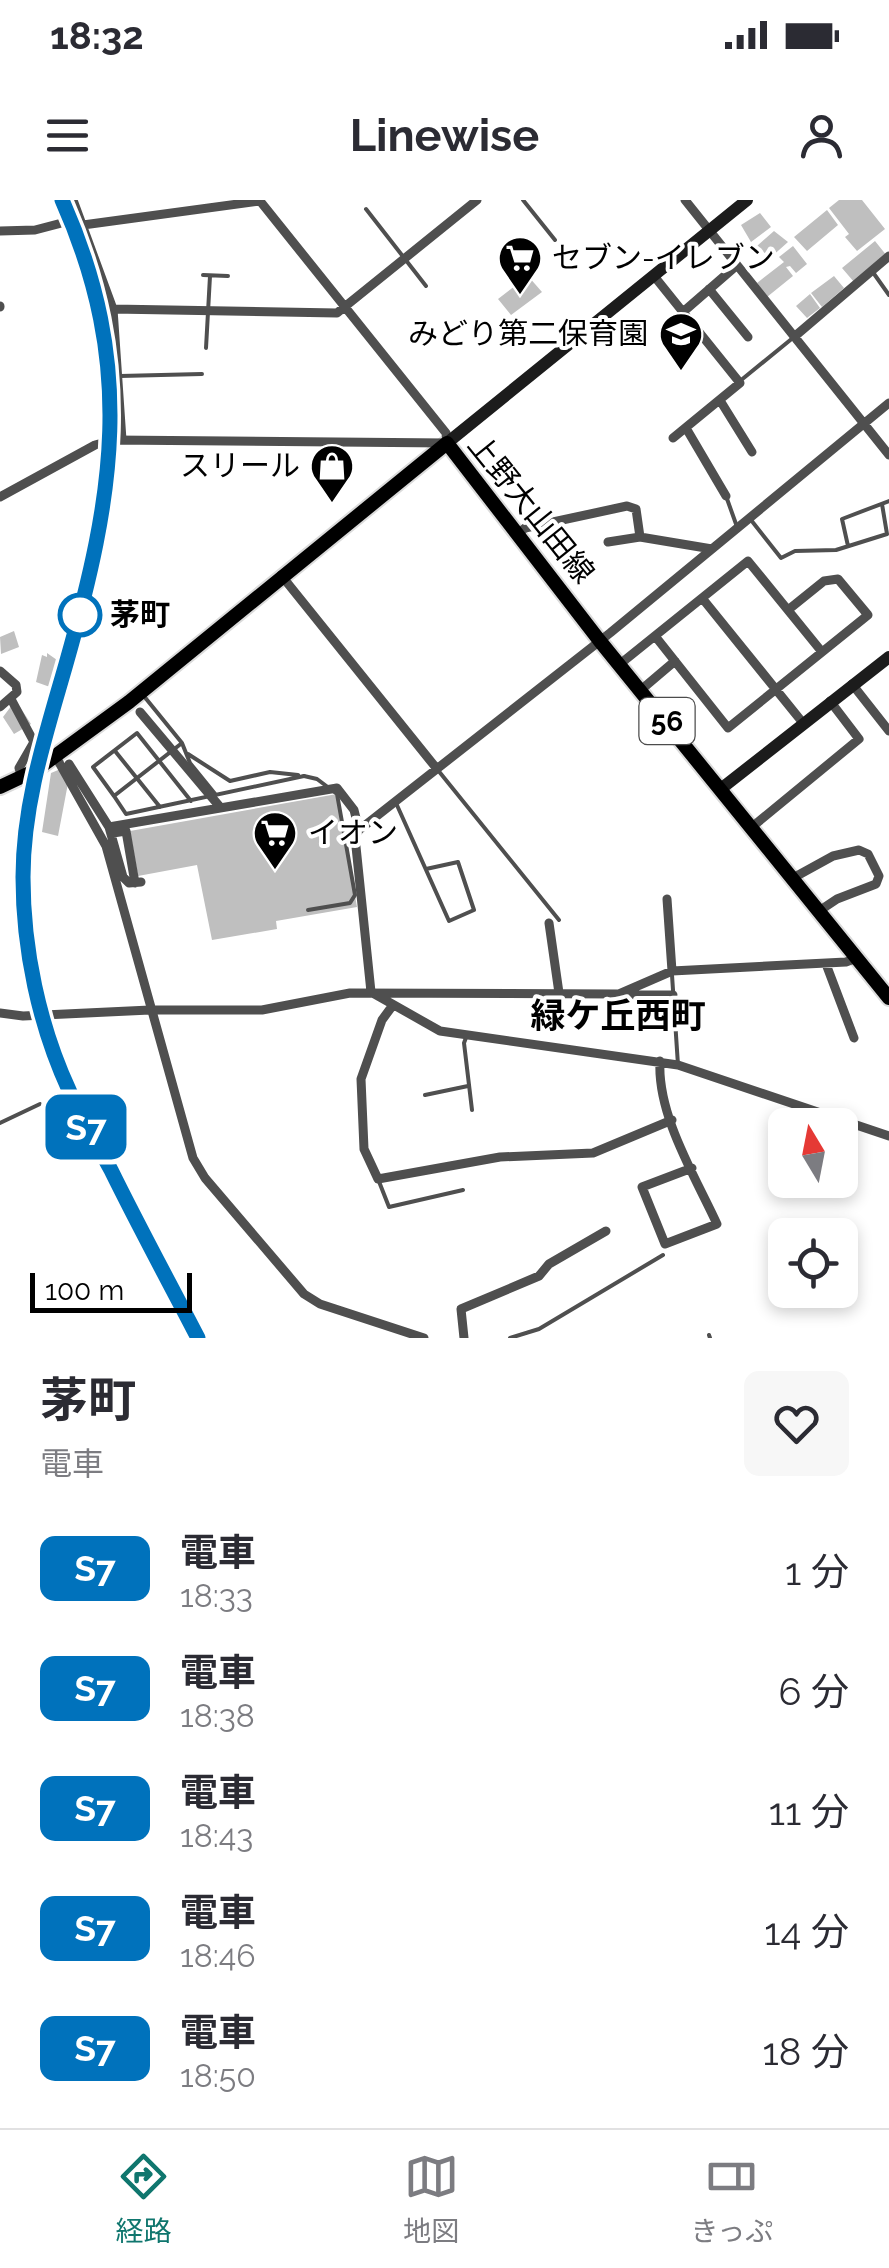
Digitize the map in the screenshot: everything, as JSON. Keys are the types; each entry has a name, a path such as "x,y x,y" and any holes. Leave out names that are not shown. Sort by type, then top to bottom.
{"main road":[{"name":"上野大山田線","path":"0,787 62,760 281,575 447,443 600,640 889,998"}],"street":[{"path":"73,200 113,309 122,440"},
{"path":"83,225 260,200 446,432 447,443"},
{"path":"113,309 337,313 477,200"},
{"path":"686,200 889,455"},
{"path":"0,497 95,444 122,440 447,443 746,200"},
{"path":"0,231 35,230 77,219 83,225"},
{"path":"794,337 889,256"},
{"path":"683,312 736,266"},
{"path":"654,276 739,382 721,402 673,438"},
{"path":"709,289 748,337"},
{"path":"721,402 752,452"},
{"path":"371,992 355,837 359,830 889,404"},
{"path":"686,428 726,496"},
{"path":"518,534 525,528 627,506 636,509 640,537"},
{"path":"608,542 640,537 712,549"},
{"path":"620,664 748,561 822,652"},
{"path":"281,575 437,769"},
{"path":"655,636 728,728 868,615 838,579 824,581 788,610"},
{"path":"702,598 803,723"},
{"path":"722,788 889,657"},
{"path":"642,689 675,661"},
{"path":"0,670 16,685 17,692 0,707"},
{"path":"852,684 889,731"},
{"path":"11,699 34,742 20,768 22,778"},
{"path":"752,827 859,739 830,702"},
{"path":"140,712 169,754 220,807"},
{"path":"62,760 111,830 123,877 138,883 126,831 111,830"},
{"path":"62,760 106,846 193,1158 304,1294 424,1338"},
{"path":"111,830 337,788 354,810 359,830"},
{"path":"793,878 833,856 859,850 868,854 878,876 876,884 819,911"},
{"path":"667,899 672,972"},
{"path":"554,921 558,993"},
{"path":"619,994 672,972 826,964 857,958"},
{"path":"826,964 854,1038"},
{"path":"0,1013 24,1016 262,1010 350,992 673,995"},
{"path":"371,992 440,1030 678,1065 889,1136"},
{"path":"393,1005 382,1020 361,1079 364,1148 378,1179 500,1158 593,1153 672,1120"},
{"path":"660,1061 659,1077 672,1120 717,1224 664,1244 642,1187 692,1168"},
{"path":"464,1338 460,1313 467,1305 539,1276 549,1264 606,1231"}],"lane":[{"path":"523,200 556,240"},
{"path":"366,209 426,286"},
{"path":"872,271 889,295"},
{"path":"202,275 228,276"},
{"path":"206,348 210,276"},
{"path":"739,382 794,337"},
{"path":"120,376 202,374"},
{"path":"726,496 738,527"},
{"path":"848,546 842,519 889,501"},
{"path":"749,518 782,558 796,551 810,553 848,546 887,534 882,504"},
{"path":"141,692 182,743 208,798"},
{"path":"191,802 137,734 93,767 126,814 191,802 304,776"},
{"path":"114,796 182,743"},
{"path":"114,751 160,808"},
{"path":"188,754 230,781 270,772 304,776 317,779 337,794 355,895 346,904 308,910"},
{"path":"437,769 554,921"},
{"path":"396,803 426,869 450,921 474,910 458,862 426,869"},
{"path":"672,972 678,1065"},
{"path":"466,1034 472,1110"},
{"path":"425,1095 468,1086"},
{"path":"0,1122 40,1104"},
{"path":"378,1179 389,1207 462,1190"},
{"path":"510,1338 539,1329 663,1255"}],"building":[{"path":"839,200 862,200 885,229 857,251 829,208"},
{"path":"827,210 838,225 807,251 794,237"},
{"path":"760,213 771,227 751,242 741,225"},
{"path":"774,231 788,242 770,258 757,246"},
{"path":"875,241 887,256 854,282 842,268"},
{"path":"793,246 807,264 796,273 786,267 793,276 767,297 757,283 784,262 779,257"},
{"name":"セブン-イレブン","path":"528,276 542,292 511,315 498,299"},
{"path":"834,276 844,288 822,307 811,293"},
{"path":"810,294 820,308 807,318 796,306"},
{"path":"77,593 83,594 71,642 66,641"},
{"path":"14,631 19,647 1,654 0,637"},
{"name":"茅町","path":"47,653 57,660 50,687 36,682 42,655 47,657"},
{"path":"12,705 20,707 31,724 14,734 3,717"},
{"path":"63,768 69,778 58,836 42,832 51,773"},
{"name":"イオン","path":"337,794 357,907 276,921 277,929 212,940 197,865 138,876 130,831"}],"railway":[{"path":"62,200 85,259 100,317 109,372 110,427 98,538 27,821 23,877 27,940 58,1059 82,1117 198,1338"}],"train":[{"name":"S7","path":"62,200 94,282 103,322 113,440 104,510 80,615 28,806 23,877 25,924 42,1015 68,1089 198,1338"}],"place":[{"name":"セブン-イレブン","path":"520,296"},
{"name":"みどり第二保育園","path":"681,372"},
{"name":"スリール","path":"332,504"},
{"name":"茅町","path":"80,615"},
{"name":"イオン","path":"275,871"}],"district":[{"name":"緑ケ丘西町","path":"618,1016"}]}
